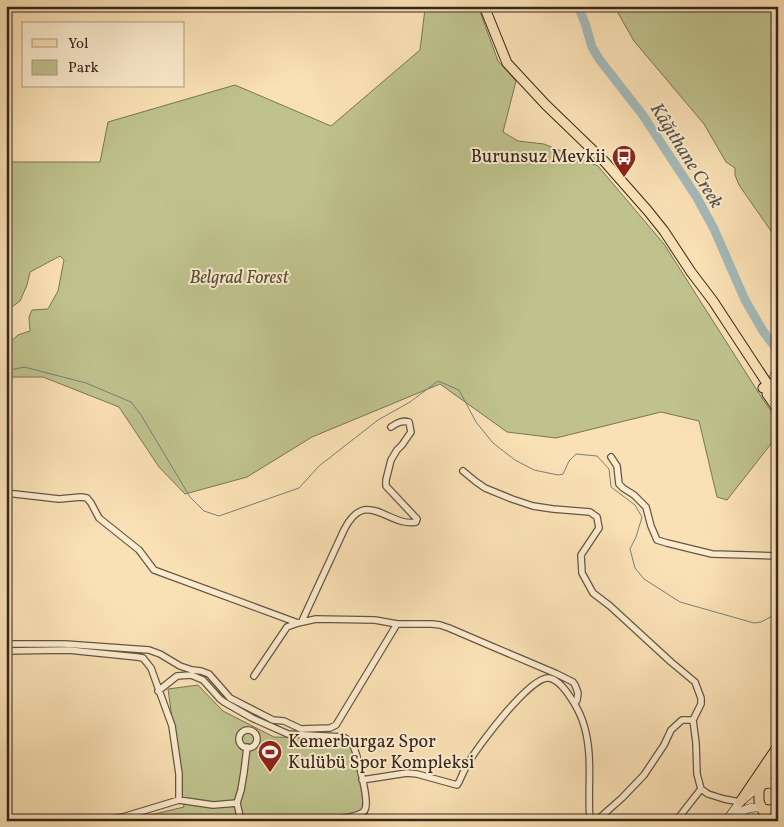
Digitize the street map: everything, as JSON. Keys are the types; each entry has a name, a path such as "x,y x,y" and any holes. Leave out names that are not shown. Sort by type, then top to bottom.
{"main road":[{"path":"484,6 507,63 546,106 604,161 630,189 664,232 713,301 759,372 778,410"},
{"path":"691,272 707,301 766,386 778,400"},
{"path":"759,372 776,376"},
{"path":"766,386 776,376"},
{"path":"726,821 778,746"},
{"path":"767,821 758,794 778,757"},
{"path":"740,802 766,783 771,783 778,787"},
{"path":"733,821 738,814 752,806 768,811 778,805"}],"street":[{"path":"300,622 344,530 353,516 369,510 406,522 416,522 417,520 386,486 391,460 411,432 409,422 404,420 391,427"},
{"path":"611,457 618,466 619,484 634,495 646,508 657,540 712,554 778,556"},
{"path":"463,470 486,488 512,499 533,506 590,512 597,517 599,528 581,555 582,573 593,593 695,682 701,698 701,704 693,720 697,774 701,788 708,794 724,800 740,802"},
{"path":"6,493 59,499 86,498 91,502 99,518 139,550 154,570 300,622"},
{"path":"254,676 287,627 300,622 316,618 375,620 397,624 432,624 449,628 573,682 578,693 575,703"},
{"path":"6,644 65,644 149,650 180,666 209,674 230,698 272,720 284,721 301,729 320,729 336,725 397,624"},
{"path":"6,651 68,650 143,658 150,668 172,726 179,774 179,800"},
{"path":"158,691 177,676 191,675 203,680 220,700 252,718 288,734 343,737 349,740 353,745 367,806 359,815 334,818 327,821"},
{"path":"362,780 407,773 456,785 470,760 515,701 540,680 549,678 559,684 575,703 584,723 588,742 590,769 590,821"},
{"path":"248,730 252,718"},
{"path":"596,821 644,775 664,745 671,730 682,720 693,720"},
{"path":"245,730 248,730 254,732 257,739 255,744 247,747 239,739 245,730"},
{"path":"241,821 238,803 247,747"},
{"path":"676,821 701,788"},
{"path":"100,821 123,817 179,800 213,805 238,803"}],"green space":[{"name":"Belgrad Forest","path":"424,6 478,6 498,61 516,81 503,132 518,141 544,144 598,166 664,244 778,421 778,435 727,500 717,497 699,421 661,412 556,438 507,432 440,384 312,437 247,477 185,494 159,467 119,407 43,377 6,377 6,346 18,335 30,331 29,317 32,310 48,309 58,291 64,260 60,256 30,272 20,301 6,311 6,164 11,162 100,162 108,122 235,85 331,126 420,50"},
{"path":"614,6 778,6 778,241 739,185 735,175 735,168 726,162 704,124 634,41"},
{"name":"Kemerburgaz Spor Kulübü Spor Kompleksi","path":"198,685 223,711 274,737 355,739 369,821 125,821 184,807 168,689"}],"waterway":[{"name":"Kâğıthane Creek","path":"578,6 592,47 599,59 642,114 696,196 714,229 745,300 763,331 778,351"},
{"path":"6,371 24,367 86,383 131,402 141,415 190,497 204,511 219,516 299,488 319,466 378,420 410,402 438,381 459,390 476,422 493,443 515,460 534,470 558,475 563,474 569,461 576,454 597,456 609,469 611,487 635,505 642,517 630,549 635,568 644,579 680,602 754,623 761,622 778,613"}],"place":[{"name":"Burunsuz Mevkii","path":"624,178"},
{"name":"Kemerburgaz Spor Kulübü Spor Kompleksi","path":"270,773"}]}
